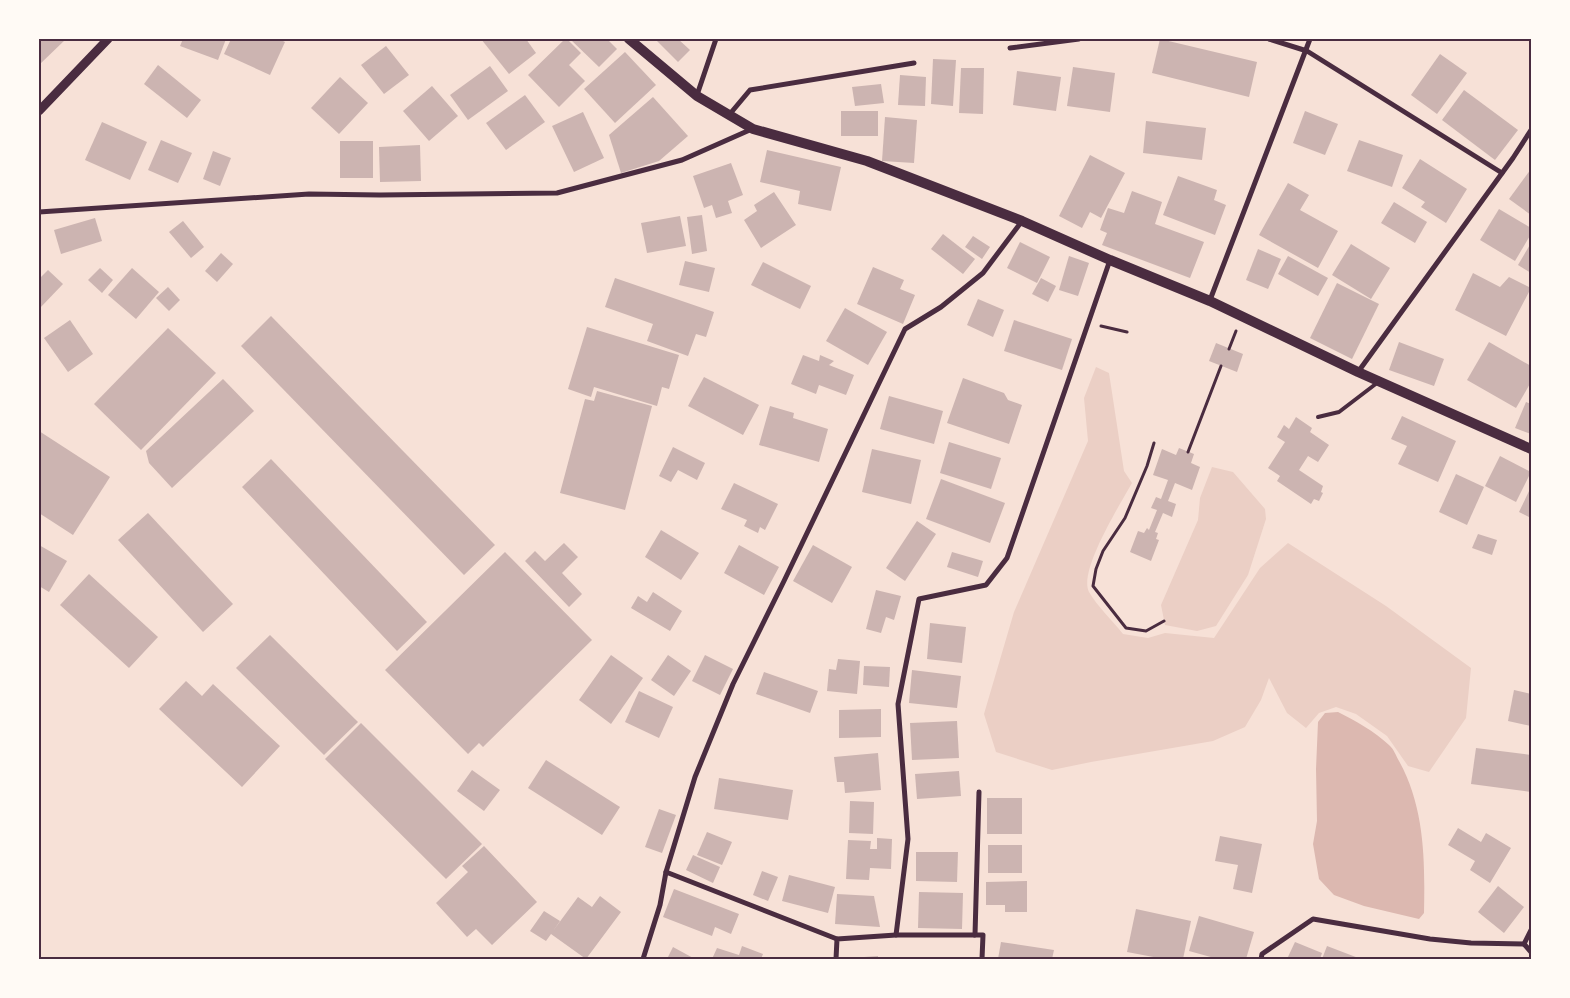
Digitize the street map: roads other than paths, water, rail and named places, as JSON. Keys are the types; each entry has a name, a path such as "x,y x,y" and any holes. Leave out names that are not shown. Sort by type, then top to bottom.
{"main road":[{"path":"628,39 697,96 753,129 867,160 1022,222 1210,301 1379,382 1531,449"}],"street":[{"path":"39,111 108,39"},
{"path":"697,96 716,39"},
{"path":"1010,48 1079,39"},
{"path":"1269,39 1307,51 1502,173"},
{"path":"1210,301 1310,39"},
{"path":"728,115 750,90 914,64"},
{"path":"39,212 309,194 558,193 682,160 753,129"},
{"path":"1358,372 1531,130"},
{"path":"642,959 660,905 666,872 695,777 733,684 905,330 941,307 982,273 1022,222"},
{"path":"896,934 908,839 898,704 919,599 986,585 1007,558 1110,260"},
{"path":"975,935 979,792"},
{"path":"666,872 836,939 896,934 983,934 982,959"},
{"path":"1260,959 1262,954 1313,919 1430,939 1471,943 1524,944 1531,952"},
{"path":"1524,944 1531,930"},
{"path":"836,939 836,959"}],"lane":[{"path":"1318,416 1339,412 1379,382"}]}
